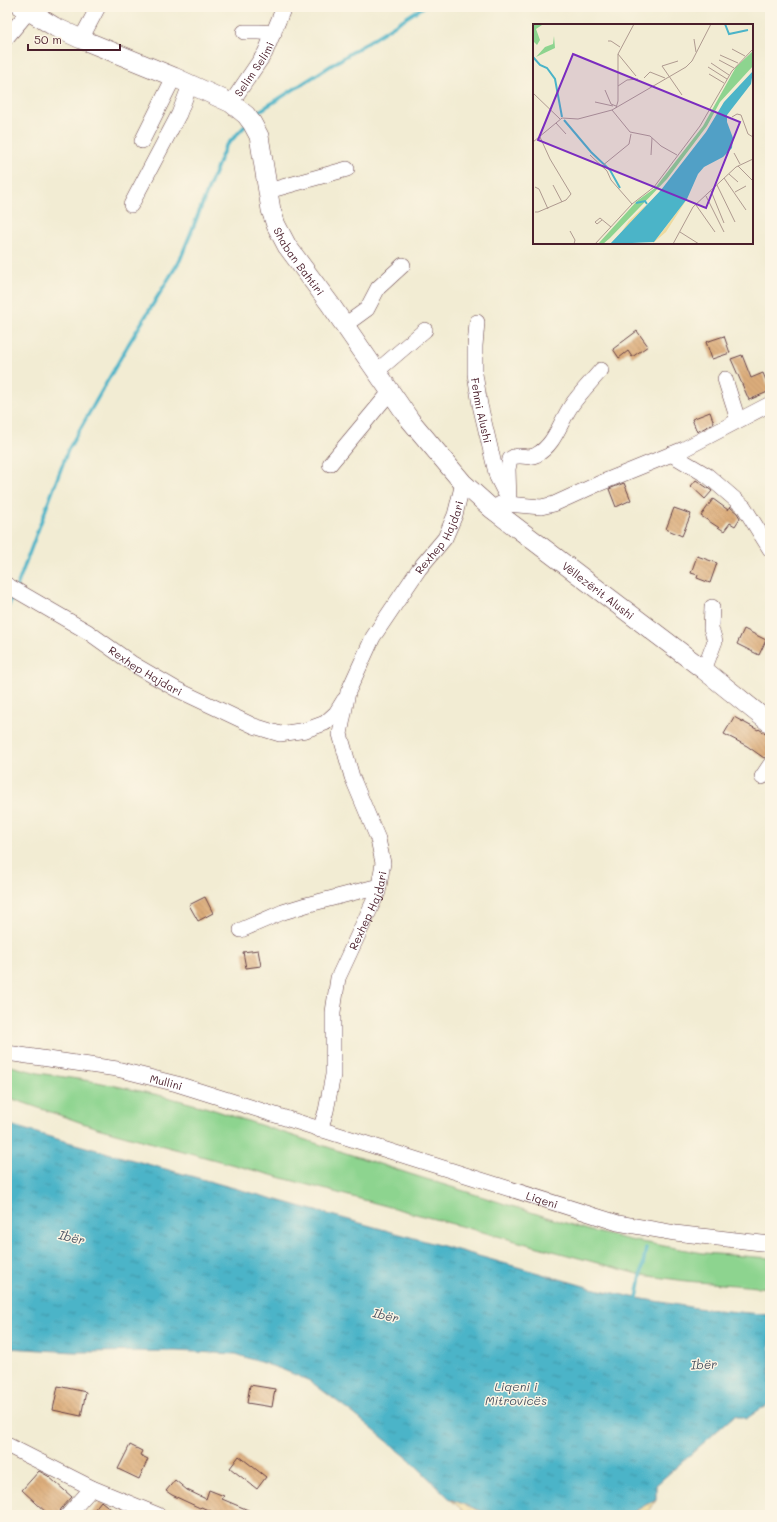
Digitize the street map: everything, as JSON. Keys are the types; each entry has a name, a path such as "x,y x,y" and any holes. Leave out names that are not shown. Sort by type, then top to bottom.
{"main road":[{"name":"Shaban Bahtiri","path":"25,9 55,27 81,39 231,103 249,119 259,136 268,191 276,225 287,246 345,325 410,420 463,483 503,502"},
{"name":"Vëllezërit Alushi","path":"503,502 704,670 770,723"}],"street":[{"path":"81,39 98,7"},
{"name":"Selim Selimi","path":"231,103 265,53 284,7"},
{"path":"7,37 25,9"},
{"name":"Selim Selimi","path":"244,32 274,33"},
{"path":"142,141 182,81"},
{"path":"131,205 179,114 182,81"},
{"path":"268,191 347,169"},
{"path":"345,325 367,309 378,288 402,265"},
{"name":"Fehmi Alushi","path":"477,322 475,374 480,405 497,477 504,491 503,502"},
{"path":"377,372 425,330"},
{"path":"600,370 570,407 557,432 543,449 535,456 515,456 510,459 503,502 541,507 554,504 671,454 770,404"},
{"path":"724,380 738,420"},
{"path":"330,464 391,391"},
{"path":"671,454 708,476 744,507 770,549"},
{"name":"Rexhep Hajdari","path":"7,586 88,632 133,664 176,689 254,726 280,734 306,730 325,723 336,713 348,692 373,637 419,569 445,538 454,515 463,483"},
{"path":"704,670 715,641 711,628 712,607"},
{"name":"Rexhep Hajdari","path":"320,1130 326,1111 333,1075 332,1012 338,978 369,913 379,886 383,863 378,839 352,777 340,734 348,692"},
{"path":"241,930 298,907 379,886"},
{"name":"Mullini","path":"7,1053 117,1069 177,1084 320,1130"},
{"name":"Liqeni","path":"320,1130 618,1223 675,1233 770,1244"},
{"path":"7,1445 92,1488 149,1514"},
{"path":"68,1515 92,1488"}],"sand":[{"path":"450,1499 492,1515 468,1515"},
{"path":"656,1499 649,1512 639,1515 628,1515"}],"green space":[{"path":"7,1065 38,1073 97,1082 163,1096 208,1108 591,1231 630,1240 703,1253 770,1258 770,1288 686,1281 642,1275 97,1128 7,1097"}],"water":[{"name":"Liqeni i Mitrovicës","path":"7,1124 591,1288 637,1298 696,1308 770,1315 770,1405 760,1409 746,1419 735,1415 656,1485 656,1499 628,1515 492,1515 450,1499 409,1459 354,1414 310,1381 281,1369 236,1354 175,1351 75,1352 7,1348"}],"building":[{"path":"637,331 648,346 632,357 628,351 619,358 613,349"},
{"path":"724,336 730,353 712,359 706,342"},
{"path":"742,355 751,378 763,373 770,391 749,400 731,359"},
{"path":"710,412 714,423 697,432 692,419"},
{"path":"696,480 712,491 705,499 691,486"},
{"path":"624,483 631,500 616,507 609,489"},
{"path":"713,499 728,510 730,507 737,513 740,518 735,526 730,523 724,531 701,516"},
{"path":"674,508 691,514 682,536 666,529"},
{"path":"697,556 717,563 710,583 697,578 698,575 691,573"},
{"path":"744,629 766,640 759,655 737,644"},
{"path":"734,717 758,730 759,729 770,734 770,753 767,757 764,758 747,746 724,734"},
{"path":"205,897 213,913 198,921 189,905"},
{"path":"258,950 261,966 246,968 243,952"},
{"path":"250,1385 275,1389 272,1407 247,1403"},
{"path":"58,1386 86,1392 81,1416 53,1410"},
{"path":"130,1445 142,1451 140,1455 148,1459 139,1479 118,1469"},
{"path":"239,1456 266,1477 257,1489 230,1468"},
{"path":"39,1471 48,1476 72,1497 61,1509 59,1515 49,1515 22,1490"},
{"path":"175,1480 187,1490 206,1499 209,1490 224,1496 222,1499 260,1515 220,1515 201,1507 200,1508 166,1491"},
{"path":"101,1501 102,1502 119,1515 90,1515"}],"waterway":[{"path":"254,116 423,7"},
{"path":"17,586 68,450 128,345 180,260 225,147 246,125"},
{"path":"7,610 14,593"},
{"path":"637,1298 646,1248"}],"water label":[{"name":"Ibër","path":"72,1237"},
{"name":"Ibër","path":"386,1315"},
{"name":"Ibër","path":"704,1364"}]}
